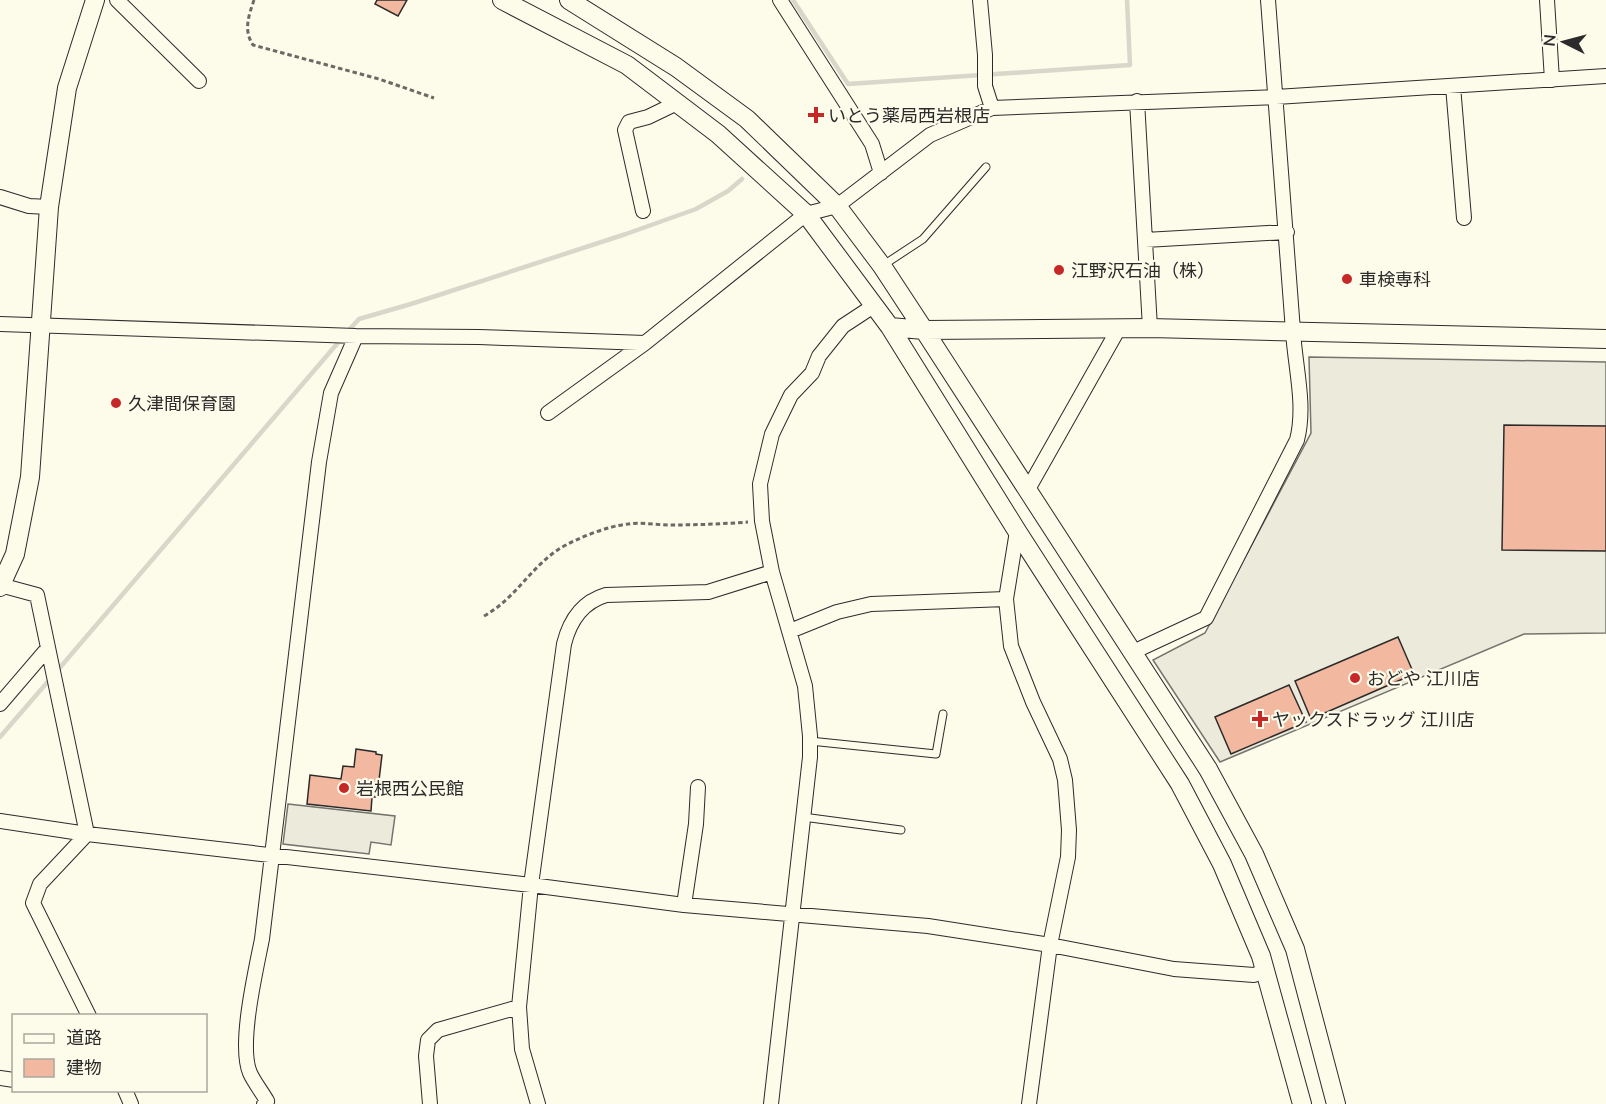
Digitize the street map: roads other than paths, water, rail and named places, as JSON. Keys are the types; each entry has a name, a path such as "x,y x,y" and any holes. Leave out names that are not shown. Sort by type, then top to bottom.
{"street":[{"path":"87,834 37,595 0,585 15,554 30,477 49,207 68,88 95,0"},
{"path":"117,0 199,81"},
{"path":"502,0 627,65 718,134 806,214 875,305 1180,784 1222,864 1261,956 1302,1104"},
{"path":"780,0 872,144 881,173"},
{"path":"980,0 985,86 992,108"},
{"path":"1133,652 1206,618 1297,440 1301,409 1293,333 1268,0"},
{"path":"1547,0 1552,80"},
{"path":"571,1 676,68 747,119 837,206 882,266 1208,769 1254,854 1295,949 1336,1104"},
{"path":"548,413 645,343 806,214 837,206 930,135 992,108 1276,97 1606,76"},
{"path":"1453,86 1464,218"},
{"path":"1137,101 1150,328"},
{"path":"643,211 625,130 629,122 648,117 677,103"},
{"path":"0,196 29,206 49,207"},
{"path":"1145,240 1287,232"},
{"path":"771,1104 810,741 805,686 772,572 762,521 760,484 772,434 791,395 812,373 819,356 843,326 875,305"},
{"path":"0,324 645,343"},
{"path":"890,327 924,330 1150,328 1606,339"},
{"path":"1027,491 1119,328"},
{"path":"264,1104 267,1101 250,1072 246,1054 250,1001 262,939 319,462 331,393 356,336"},
{"path":"1017,531 1006,598 1011,646 1033,702 1060,759 1065,780 1069,830 1068,857 1050,945 1029,1104"},
{"path":"538,1104 522,1049 519,1007 531,885 568,628 575,615 596,598 606,595 708,592 772,572"},
{"path":"790,631 837,612 871,604 1006,598"},
{"path":"0,704 48,648"},
{"path":"684,905 696,824 698,787"},
{"path":"0,820 87,834 684,905 928,926 1050,945 1174,969 1254,975 1265,971"},
{"path":"87,834 40,884 33,903 87,1014"},
{"path":"430,1104 426,1056 428,1040 438,1030 519,1007"}],"lane":[{"path":"882,266 923,238 986,167"},
{"path":"810,741 936,754 943,714"},
{"path":"803,817 902,830"}],"waterway":[{"path":"793,0 848,84 1130,65 1127,0"},
{"path":"347,332 359,319 626,234 696,209 728,191 742,179"},
{"path":"57,671 342,338"},
{"path":"0,737 51,678"}],"place":[{"name":"いとう薬局西岩根店","path":"816,115"},
{"name":"江野沢石油（株）","path":"1059,270"},
{"name":"車検専科","path":"1347,279"},
{"name":"久津間保育園","path":"116,403"},
{"name":"おどや 江川店","path":"1355,678"},
{"name":"ヤックスドラッグ 江川店","path":"1260,719"},
{"name":"岩根西公民館","path":"344,788"}]}
